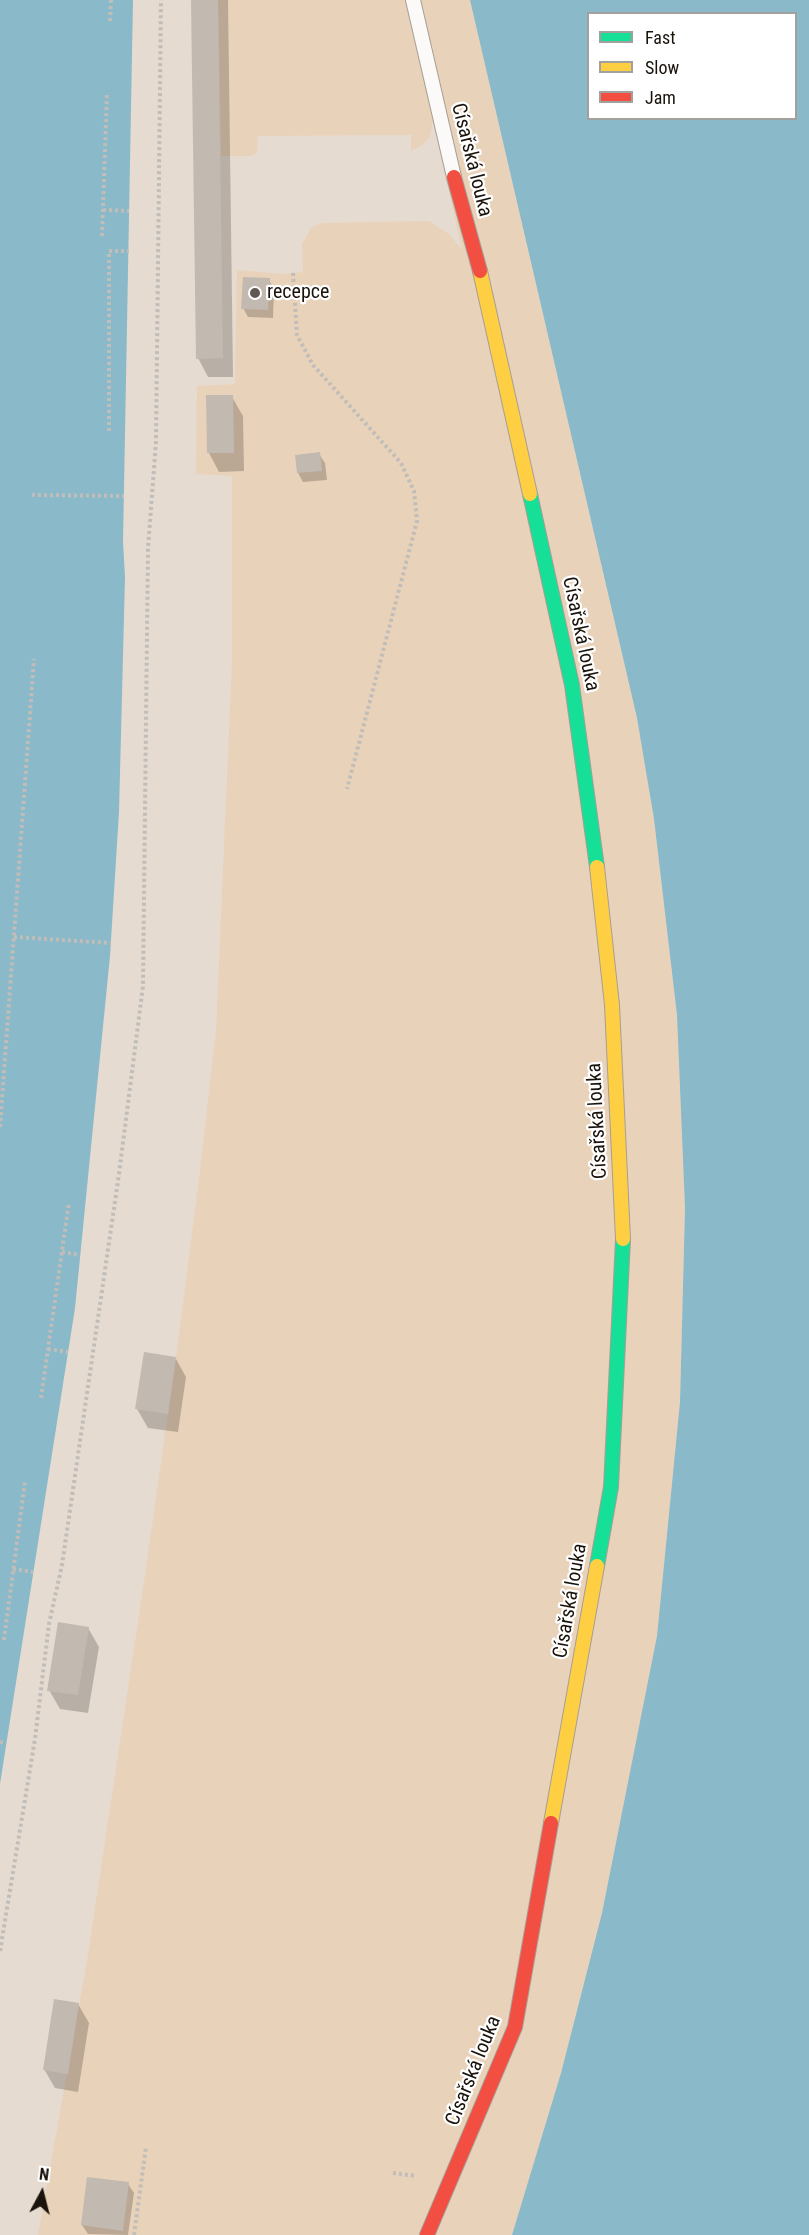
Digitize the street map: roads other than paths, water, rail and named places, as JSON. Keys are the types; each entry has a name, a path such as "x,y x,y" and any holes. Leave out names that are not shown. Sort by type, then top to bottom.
{"street":[{"name":"Císařská louka","path":"427,2235 515,2027 611,1487 623,1233 612,1005 596,857 572,685 477,258 454,177"}],"lane":[{"name":"Císařská louka","path":"413,0 454,177"}],"water":[{"path":"0,0 133,0 123,541 125,577 119,812 110,956 75,1308 0,1784"},
{"path":"470,0 809,0 809,2235 512,2235 561,2073 602,1913 657,1636 680,1402 685,1208 677,1015 654,819 637,718"}],"place":[{"name":"recepce","path":"255,293"}]}
